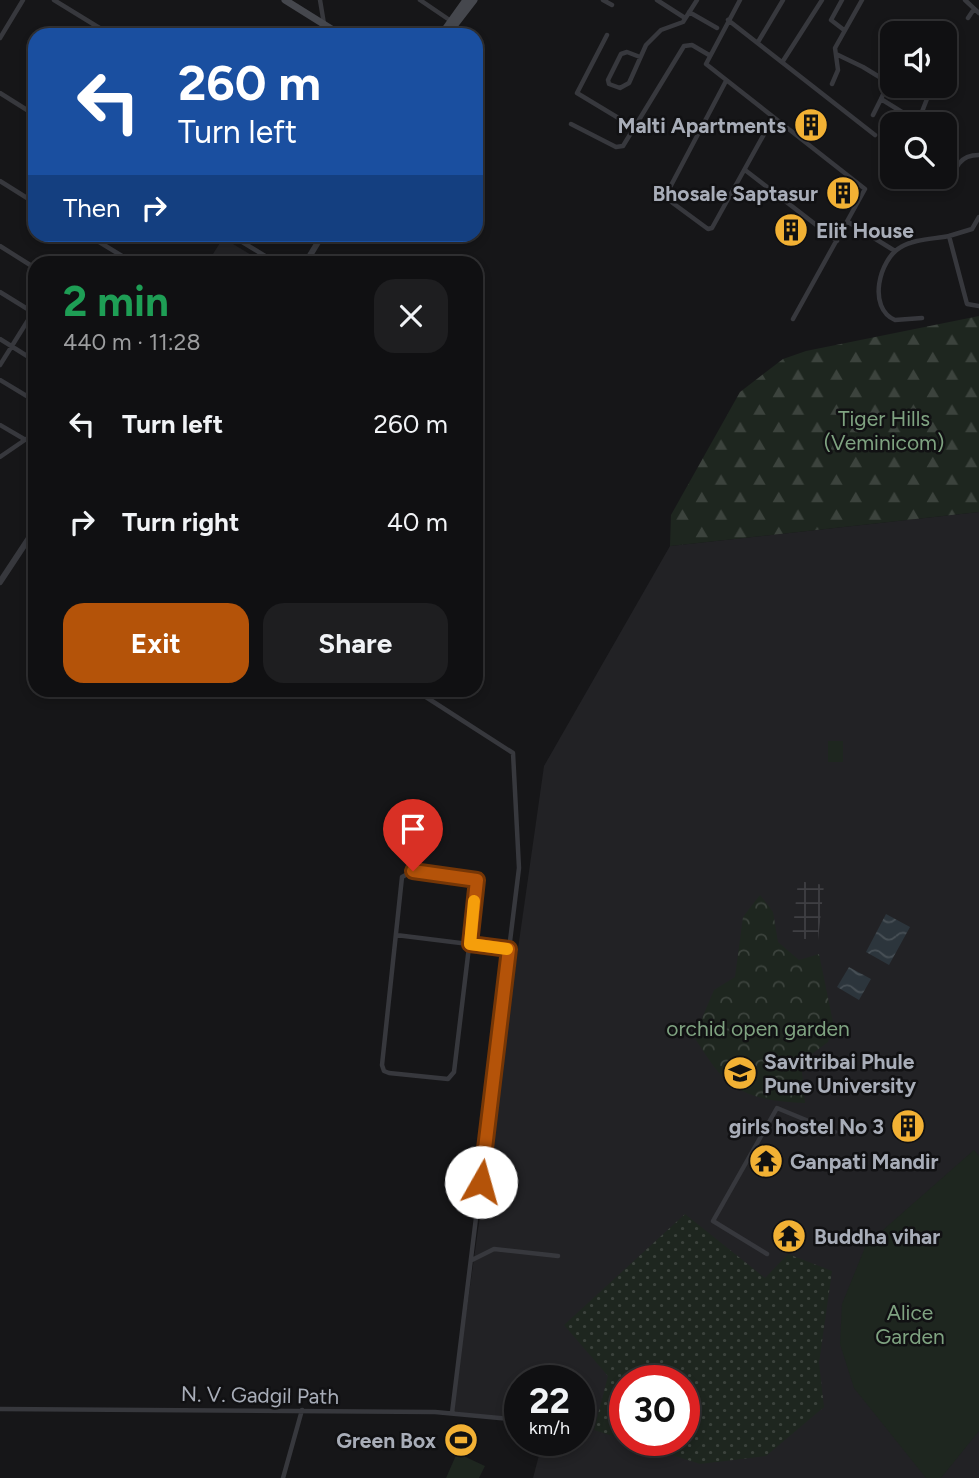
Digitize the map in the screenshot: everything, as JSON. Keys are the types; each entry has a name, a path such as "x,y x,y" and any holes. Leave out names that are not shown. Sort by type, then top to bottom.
{"main road":[{"path":"285,0 330,28"},
{"path":"450,28 466,0"},
{"path":"447,28 474,0"}],"street":[{"path":"0,38 23,0"},
{"path":"54,0 100,28"},
{"path":"320,0 325,25"},
{"path":"420,0 452,22"},
{"path":"604,0 612,5"},
{"path":"657,0 685,18"},
{"path":"640,57 627,52 621,54 608,80 609,84 614,88 629,83 646,45 661,30 683,22 697,0"},
{"path":"740,0 706,64 864,187 864,194 793,319"},
{"path":"758,42 783,0"},
{"path":"783,61 822,0"},
{"path":"842,0 831,20 844,30"},
{"path":"832,84 838,70 835,48 862,0"},
{"path":"965,0 977,11 968,18"},
{"path":"690,12 717,28"},
{"path":"729,20 875,135"},
{"path":"607,35 577,93 635,128"},
{"path":"571,124 619,147 625,145 684,46 692,46 709,55"},
{"path":"836,54 863,67 888,84 873,115"},
{"path":"726,81 667,193 667,198 708,229 711,229 773,118"},
{"path":"0,93 28,110"},
{"path":"881,99 900,112"},
{"path":"957,163 965,157 979,155"},
{"path":"745,170 837,241"},
{"path":"0,181 28,199"},
{"path":"922,318 890,318 880,305 879,289 883,268 895,251 908,243 976,228 979,217"},
{"path":"848,222 895,251"},
{"path":"949,236 967,304 979,306"},
{"path":"99,242 122,256"},
{"path":"242,242 265,256"},
{"path":"0,246 28,264"},
{"path":"0,292 28,308"},
{"path":"0,365 28,321"},
{"path":"0,339 28,356"},
{"path":"0,380 28,397"},
{"path":"0,425 24,439"},
{"path":"0,457 28,437"},
{"path":"0,582 28,539"},
{"path":"426,697 513,753 519,868 452,1413"},
{"path":"413,871 477,880 454,1074 448,1079 384,1071 382,1065 396,935 402,877 407,873 413,871"},
{"path":"396,935 509,949"},
{"path":"767,1254 713,1221 777,1108 835,1132"},
{"path":"471,1261 494,1250 558,1256"},
{"name":"N. V. Gadgil Path","path":"0,1409 302,1410 452,1413 504,1418"},
{"path":"283,1478 302,1410"}],"shaded area":[{"path":"220,242 230,242 253,256 212,256"},
{"name":"Savitribai Phule Pune University","path":"979,512 979,1478 533,1478 539,1456 595,1456 595,1365 504,1365 504,1419 452,1413 544,766 670,546"},
{"path":"798,881 824,885 818,940 792,938"}],"green space":[{"name":"Tiger Hills (Veminicom)","path":"979,316 979,512 670,546 671,515 740,392 783,359 806,351"},
{"path":"828,741 843,741 843,762 828,762"},
{"name":"orchid open garden","path":"760,895 773,912 778,942 799,960 819,954 833,1022 828,1042 801,1062 805,1103 772,1100 741,1090 719,1073 694,1037 714,990 735,977 743,917"},
{"name":"Alice Garden","path":"974,1150 979,1156 979,1431 941,1478 926,1478 854,1388 840,1344 842,1304 866,1245"},
{"path":"685,1214 765,1278 788,1254 832,1271 819,1363 824,1407 766,1456 700,1464 675,1456 700,1456 700,1365 609,1365 609,1435 595,1430 608,1376 564,1325"},
{"name":"Green Box","path":"451,1426 478,1437 471,1454 444,1443"},
{"path":"457,1453 485,1466 479,1478 446,1478"}],"water":[{"path":"886,914 910,927 889,965 866,952"},
{"path":"849,967 871,979 859,1000 837,987"}],"slow traffic":[{"path":"474,901 470,944 507,949"}],"place":[{"name":"Malti Apartments","path":"811,125"},
{"name":"Bhosale Saptasur","path":"843,193"},
{"name":"Elit House","path":"791,230"},
{"name":"Savitribai Phule Pune University","path":"740,1073"},
{"name":"girls hostel No 3","path":"908,1126"},
{"name":"Ganpati Mandir","path":"766,1161"},
{"name":"Buddha vihar","path":"789,1236"},
{"name":"Green Box","path":"461,1440"}],"route":[{"path":"413,871 477,880 470,944 509,949 481,1182"}]}
